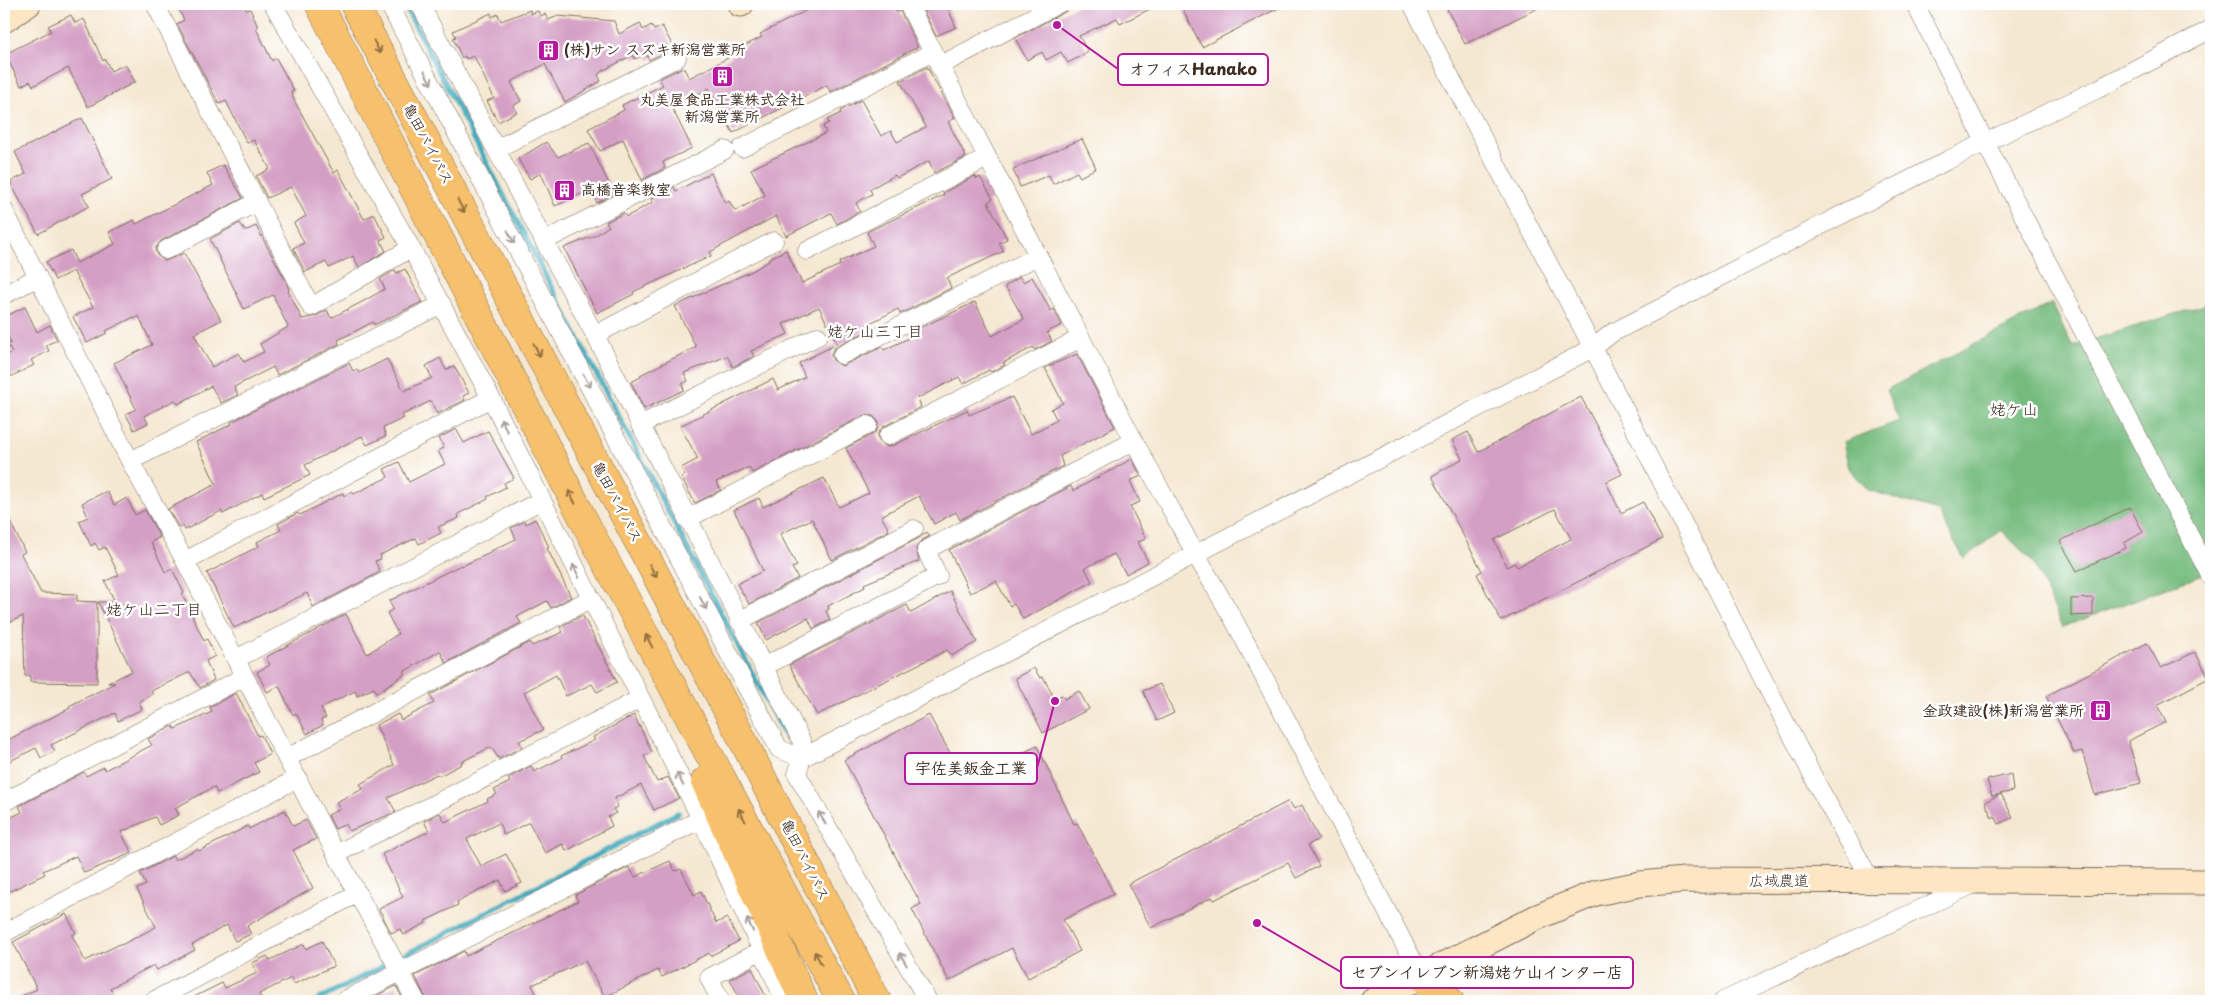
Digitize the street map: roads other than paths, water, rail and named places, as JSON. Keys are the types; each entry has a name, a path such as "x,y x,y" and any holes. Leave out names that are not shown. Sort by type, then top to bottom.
{"highway":[{"path":"319,4 590,532 841,1001"},
{"name":"亀田バイパス","path":"354,4 810,870 877,1001"},
{"path":"662,666 704,779 804,1001"},
{"path":"810,870 896,1001"},
{"path":"1425,989 1450,1001"}],"street":[{"path":"4,20 28,4"},
{"path":"155,4 310,307 411,248"},
{"path":"273,4 442,304 491,398 701,819 785,1001"},
{"path":"389,4 780,749 802,758 1593,348 1612,332 1985,142 2098,89 2211,29"},
{"path":"420,4 595,335 802,742 802,758 797,774 928,1001"},
{"path":"908,4 1134,441 1235,622 1425,989"},
{"path":"742,148 1058,4"},
{"path":"1412,4 1593,348 1818,786 1871,881"},
{"path":"1915,4 2211,577"},
{"path":"496,149 677,58"},
{"path":"544,241 724,150"},
{"path":"807,251 987,158"},
{"path":"166,250 257,202"},
{"path":"4,210 130,461 185,561 336,854 416,1001"},
{"path":"595,335 774,241"},
{"path":"842,355 1038,256"},
{"path":"4,295 38,277"},
{"path":"130,461 442,304"},
{"path":"640,425 818,336"},
{"path":"888,436 1081,338"},
{"path":"185,561 491,398"},
{"path":"687,519 868,425"},
{"path":"763,667 938,576 926,550 1134,441"},
{"path":"236,659 542,500"},
{"path":"739,621 914,529"},
{"path":"287,758 590,599"},
{"path":"4,802 244,676"},
{"path":"336,854 640,699"},
{"path":"4,933 298,778"},
{"path":"343,1001 396,963 701,819"},
{"name":"広域農道","path":"1373,1001 1425,989 1535,918 1566,904 1640,884 1684,880 2211,882"},
{"path":"1723,1001 1979,882"},
{"path":"153,1001 358,893"},
{"path":"722,1001 709,978 762,950"}],"waterway":[{"path":"404,4 786,738"},
{"path":"316,1001 678,813"}],"place":[{"name":"オフィスHanako","path":"1057,25"},
{"name":"(株)サン スズキ新潟営業所","path":"548,50"},
{"name":"丸美屋食品工業株式会社 新潟営業所","path":"722,77"},
{"name":"高橋音楽教室","path":"565,190"},
{"name":"宇佐美鈑金工業","path":"1055,701"},
{"name":"金政建設(株)新潟営業所","path":"2100,711"},
{"name":"セブンイレブン新潟姥ケ山インター店","path":"1257,923"}],"district":[{"name":"姥ケ山三丁目","path":"875,331"},
{"name":"姥ケ山","path":"2014,409"},
{"name":"姥ケ山二丁目","path":"154,609"}]}
